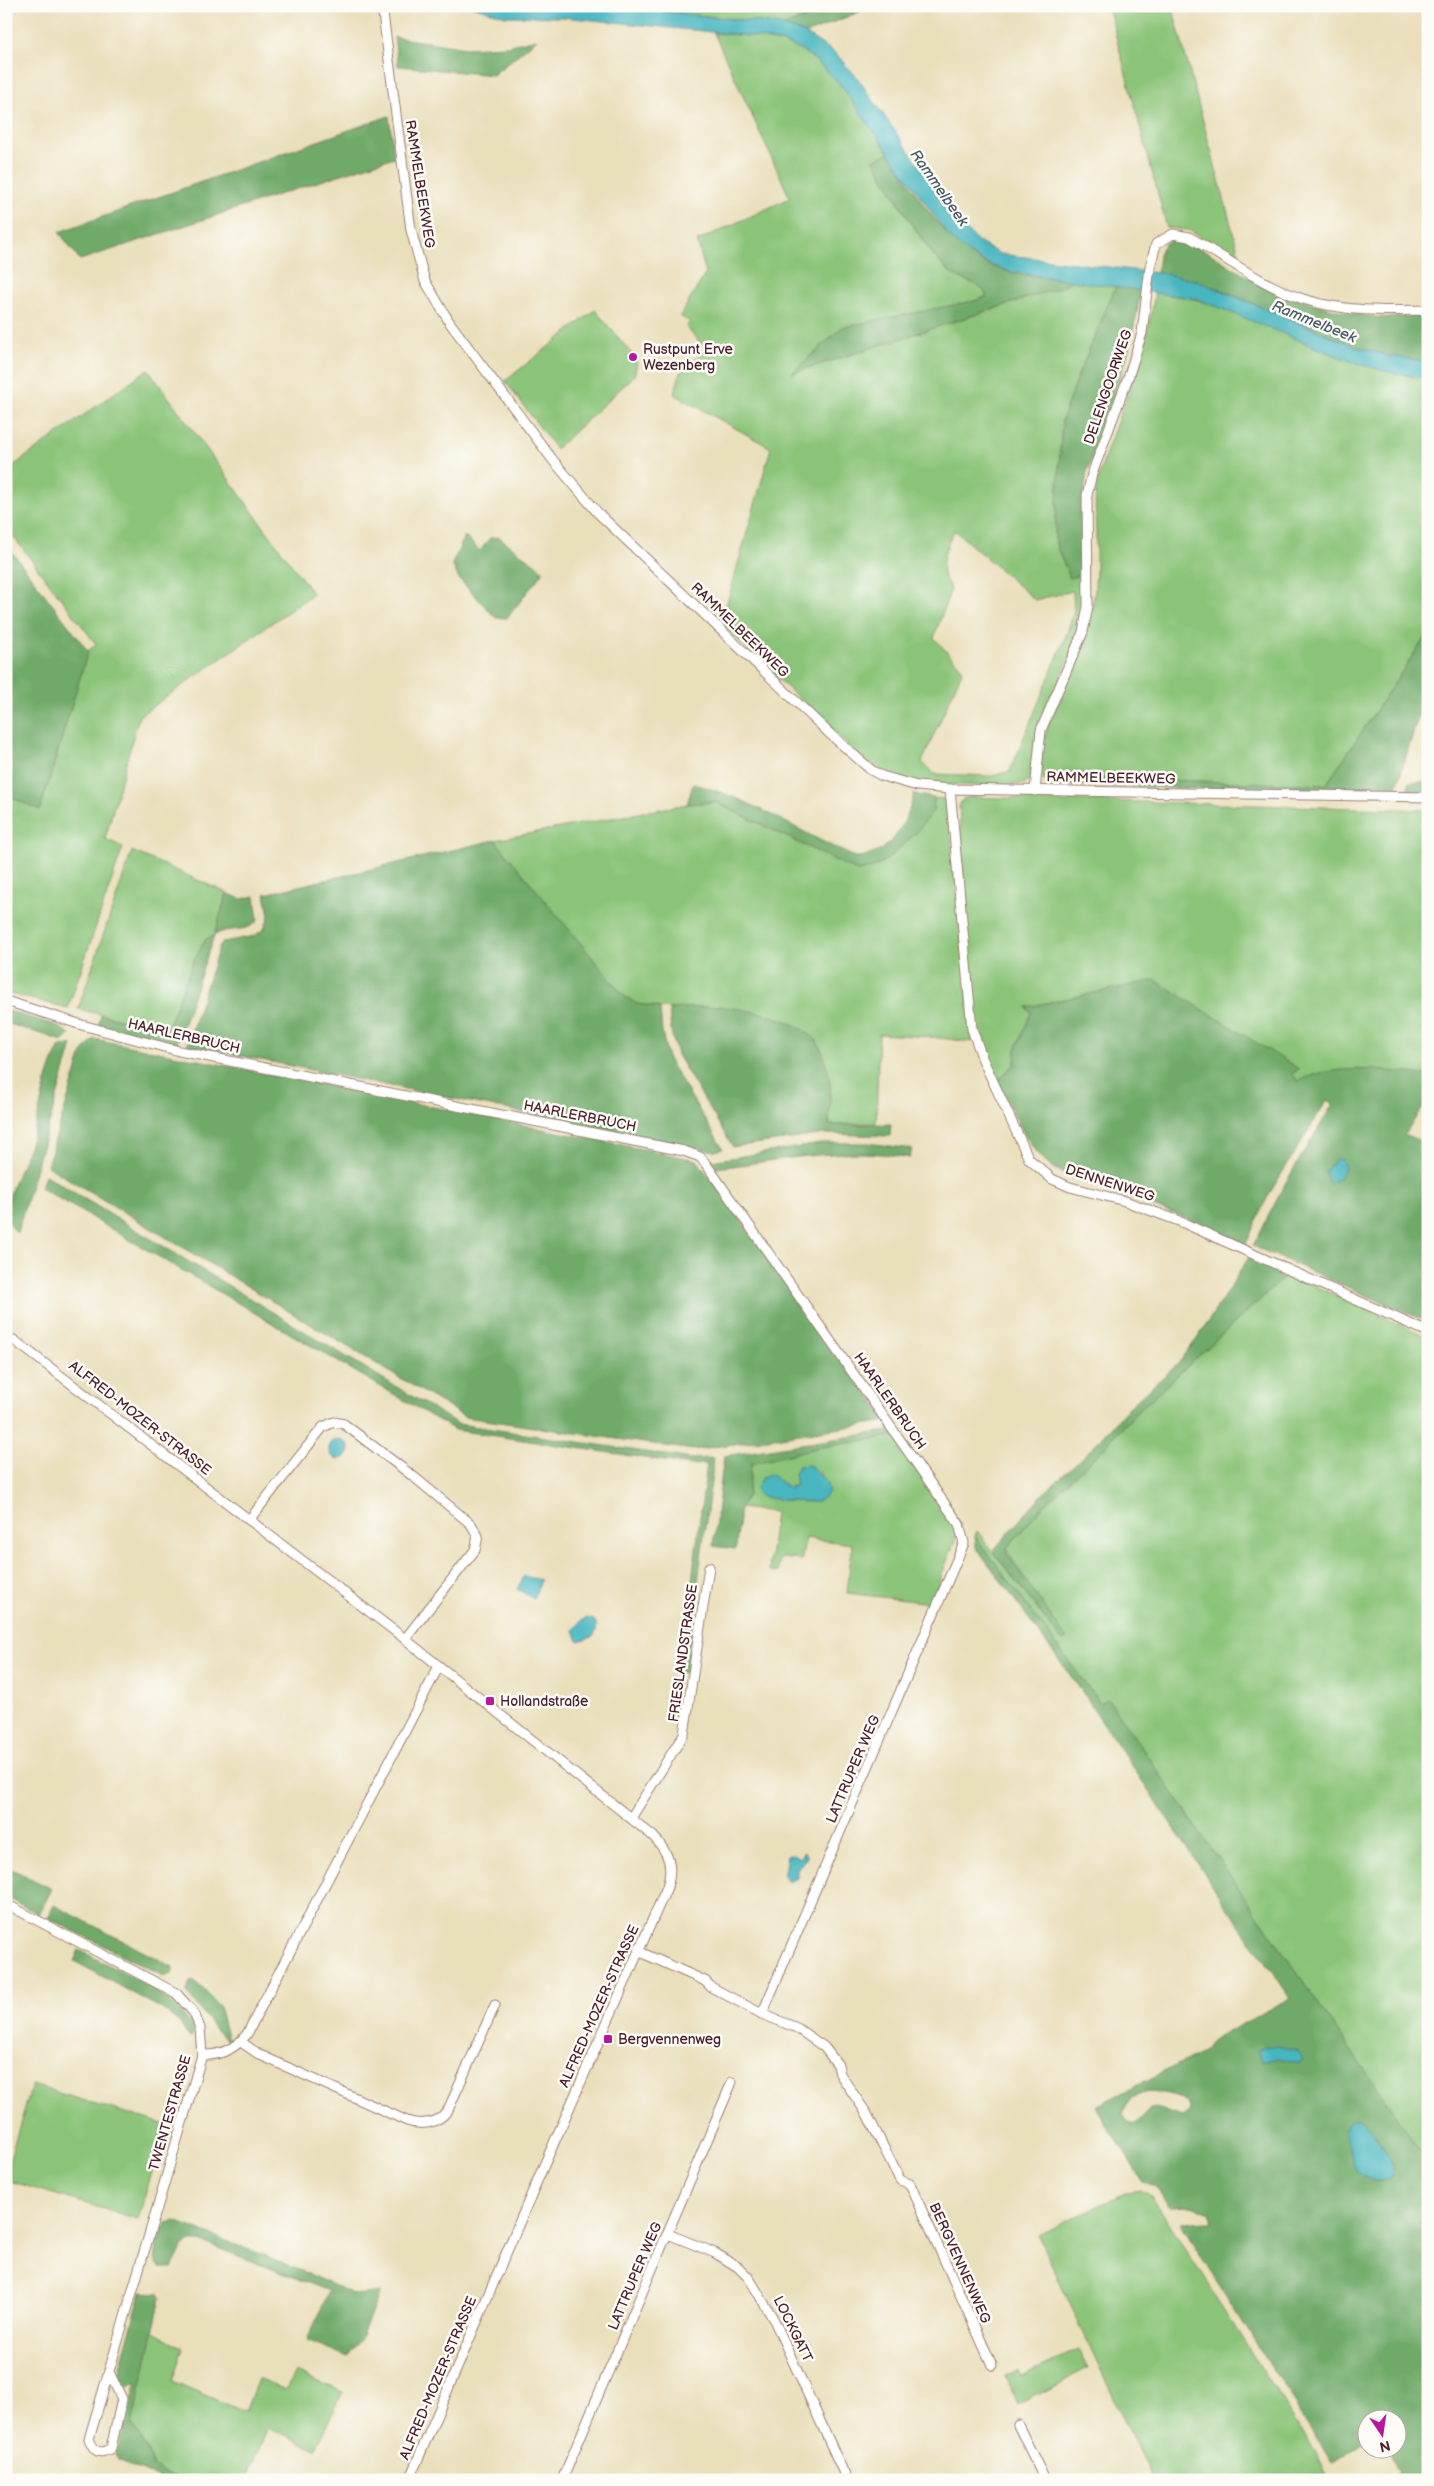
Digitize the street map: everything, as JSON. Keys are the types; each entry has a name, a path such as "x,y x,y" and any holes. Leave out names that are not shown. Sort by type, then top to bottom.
{"street":[{"name":"RAMMELBEEKWEG","path":"382,6 411,230 425,282 450,323 552,459 598,513 829,734 871,770 882,776 918,786 950,790 1428,797"},
{"name":"DELENGOORWEG","path":"1035,791 1041,730 1083,632 1088,606 1088,495 1092,474 1142,333 1150,267 1156,244 1166,236 1180,234 1189,237 1280,289 1302,299 1355,309 1428,310"},
{"name":"DENNENWEG","path":"950,790 972,1029 983,1060 1033,1164 1052,1179 1070,1187 1125,1201 1179,1222 1428,1332"},
{"name":"HAARLERBRUCH","path":"6,1001 82,1026 179,1051 692,1153 706,1164 821,1325 959,1524 963,1534"},
{"name":"ALFRED-MOZER-STRASSE","path":"14,1340 439,1666 631,1818 661,1845 668,1856 671,1866 667,1887 640,1952 538,2179 409,2480"},
{"path":"248,1520 323,1426 334,1422 344,1424 377,1448 471,1524 478,1536 475,1550 405,1640"},
{"name":"LATTRUPER WEG","path":"762,2014 947,1586 962,1548 963,1534"},
{"name":"FRIESLANDSTRASSE","path":"631,1818 684,1734 709,1567"},
{"path":"202,2055 218,2054 241,2042 247,2034 439,1666"},
{"name":"TWENTESTRASSE","path":"6,1904 176,1993 194,2013 200,2028 202,2055 108,2372 89,2439 93,2449 98,2452 104,2452 111,2448 122,2399 108,2372"},
{"name":"BERGVENNENWEG","path":"640,1952 706,1981 711,1987 762,2014 798,2028 814,2038 834,2059 840,2074 867,2114 900,2180 910,2184 992,2365"},
{"path":"241,2042 260,2055 398,2117 423,2124 438,2119 448,2110 495,2006"},
{"name":"LATTRUPER WEG","path":"562,2480 732,2082"},
{"name":"LOCKGATT","path":"668,2234 715,2253 738,2267 749,2278 774,2320 847,2480"},
{"path":"1018,2425 1045,2480"}],"green space":[{"path":"612,6 834,6 785,26"},
{"path":"834,6 873,6 806,34 785,26"},
{"path":"1108,6 1172,6 1240,258 1188,230 1167,228"},
{"path":"714,33 741,35 786,44 818,62 832,75 857,106 889,153 874,160 924,242 943,266 954,274 979,286 987,296 793,373 1065,286 1071,280 1116,286 1075,383 1062,420 1055,537 1057,548 1070,577 1086,573 1086,595 1076,638 1036,741 1031,779 1027,783 1015,785 944,784 899,778 884,772 861,758 721,624 771,448 674,394 681,371 706,349 686,327 690,322 680,316 706,273 697,241 790,198","holes":["954,530 1035,600 1073,591 1074,611 1066,636 1010,771 992,776 934,774 922,762 963,669 934,638 950,591 944,577 943,565 945,553"]},
{"path":"394,37 466,48 506,46 537,39 493,75 398,66"},
{"path":"389,116 394,157 80,260 59,232"},
{"path":"889,153 922,203 962,248 996,268 1014,273 1071,280 1065,286 792,373 842,327 979,300 987,296 980,287 956,276 946,269 916,230 873,160"},
{"path":"1173,239 1205,251 1244,275 1267,286 1324,307 1374,317 1428,316 1428,362 1389,356 1355,346 1217,288 1157,273 1161,248"},
{"path":"1116,286 1142,289 1128,353 1087,472 1084,492 1086,573 1070,578 1057,548 1055,537 1062,420 1075,383"},
{"path":"1155,291 1204,302 1356,363 1428,379 1428,633 1326,785 1060,777 1049,784 1042,775 1041,760 1044,740 1051,717 1082,644 1091,616 1096,573 1095,500 1097,483 1145,341"},
{"path":"595,310 632,354 637,363 634,376 556,449 505,381"},
{"path":"148,369 313,594 139,716 105,839 123,847 68,1008 6,993 6,795 40,810 88,651 96,644 6,527 6,471"},
{"path":"465,536 480,551 490,538 499,537 544,571 507,618 496,618 459,579 452,564"},
{"path":"6,544 88,651 40,810 6,795"},
{"path":"1428,633 1428,695 1424,698 1394,795 1050,784 1060,777 1326,785"},
{"path":"1410,782 1428,782 1428,796 1405,795"},
{"path":"693,784 714,790 755,807 855,857 868,856 878,851 895,837 911,805 914,794 934,798 933,811 915,834 889,858 873,868 857,871 715,802 687,804"},
{"path":"970,797 1428,810 1428,1075 1345,1070 1313,1075 1298,1081 1292,1074 1298,1069 1283,1060 1027,1008 1031,1013 1016,1049 1015,1064 997,1081 983,1052 974,1021 959,806 963,799"},
{"path":"934,798 944,799 948,808 972,1042 879,1034 876,1123 829,1125 830,1082 817,1041 719,1006 669,1009 637,1004 624,996 495,840 687,804 715,802 857,871 933,810"},
{"path":"495,840 624,996 637,1004 660,1008 662,1032 668,1059 723,1149 714,1151 187,1045 219,947 223,942 254,936 264,929 269,916 265,894"},
{"path":"132,851 227,893 214,936 206,939 194,960 167,1030 78,1009"},
{"path":"227,893 241,899 255,896 258,920 254,924 243,929 225,931 214,936"},
{"path":"214,936 177,1043 98,1027 101,1015 167,1030 194,960 206,939"},
{"path":"1155,980 1299,1069 1292,1074 1298,1081 1329,1071 1362,1069 1428,1075 1428,1104 1425,1104 1404,1135 1428,1143 1428,1322 1253,1246 1286,1182 1333,1104 1327,1100 1268,1196 1246,1244 1180,1216 1063,1173 1040,1156 1031,1145 997,1081 1015,1064 1016,1049 1031,1013 1027,1007"},
{"path":"719,1006 743,1009 770,1016 796,1025 807,1032 818,1043 826,1066 830,1083 829,1125 891,1124 890,1136 826,1134 733,1147 677,1055 671,1031 669,1009"},
{"path":"6,1010 55,1025 70,1034 63,1041 6,1023"},
{"path":"94,1039 697,1160 888,1421 693,1450 465,1417 47,1166 82,1053"},
{"path":"72,1045 17,1233 6,1219 9,1198 29,1148 55,1057 60,1046"},
{"path":"826,1143 868,1143 912,1149 910,1158 862,1153 813,1155 716,1168 711,1161"},
{"path":"45,1175 458,1424 692,1459 714,1458 686,1673 680,1672 707,1464 692,1465 455,1430 41,1188"},
{"path":"1249,1257 1288,1274 1135,1414 1099,1453 1044,1505 1006,1549 1008,1555 1067,1639 1063,1642 993,1551 1038,1499 1093,1447 1129,1407 1178,1364 1199,1336"},
{"path":"1288,1274 1428,1337 1428,2162 1108,1700 1100,1704 975,1536 977,1531 1063,1642 1006,1549 1044,1505 1099,1453 1135,1414"},
{"path":"893,1430 897,1435 816,1448 751,1464 748,1495 740,1508 736,1549 713,1546 724,1456"},
{"path":"897,1435 961,1525 931,1603 847,1593 852,1544 805,1538 802,1560 780,1558 778,1573 769,1571 775,1512 740,1508 748,1495 751,1464 816,1448","holes":["817,1470 826,1482 804,1502 761,1496 775,1477 784,1487 788,1488"]},
{"path":"975,1536 1100,1703 1108,1699 1428,2162 1428,2480 1389,2480 1399,2472 1392,2458 1406,2458 1406,2408 1356,2408 1356,2446 1332,2463 1180,2223 1213,2222 1210,2213 1192,2205 1170,2206 1157,2188 1142,2181 1096,2106 1205,2051 1210,2042 1216,2038 1291,1998 1241,1928 1081,1690 976,1547","holes":["1149,2091 1172,2095 1182,2099 1190,2107 1189,2112 1182,2117 1156,2108 1150,2109 1137,2123 1129,2123 1122,2114 1132,2099 1139,2094","1344,2133 1380,2145 1392,2165 1356,2170"]},
{"path":"6,1866 52,1889 39,1914 6,1897"},
{"path":"54,1905 173,1967 173,1972 164,1976 48,1918"},
{"path":"79,1950 127,1974 160,1994 186,2018 194,2032 191,2037 187,2035 180,2023 162,2009 74,1961"},
{"path":"195,1981 219,2006 228,2040 212,2026 186,1992 190,1982"},
{"path":"32,2085 166,2125 138,2219 6,2180 6,2171"},
{"path":"1140,2190 1152,2197 1315,2453 1328,2480 1152,2480 1038,2235 1127,2192"},
{"path":"175,2221 281,2262 356,2295 380,2292 360,2340 348,2357 307,2340 329,2291 205,2243 190,2241 182,2248 172,2268 161,2268 155,2259 158,2240 167,2223"},
{"path":"141,2292 159,2293 161,2298 132,2424 146,2447 153,2467 183,2480 164,2480 118,2460 116,2455 137,2383 127,2387 118,2374"},
{"path":"153,2331 183,2348 172,2381 245,2412 258,2379 286,2390 295,2372 343,2392 316,2449 268,2427 246,2480 183,2480 153,2467 146,2447 132,2424"},
{"path":"1078,2350 1088,2369 1018,2405 1005,2375 1018,2371 1021,2376"}],"water":[{"path":"472,6 612,6 752,21 785,26 806,34 835,53 856,76 962,226 980,243 1000,254 1166,274 1198,281 1355,346 1389,356 1428,362 1428,379 1381,370 1345,359 1198,299 1012,272 985,262 962,248 948,235 839,83 812,57 785,43 751,36 563,17 505,16"},
{"path":"1341,1159 1345,1167 1339,1178 1328,1183 1326,1171 1335,1160"},
{"path":"335,1439 343,1439 349,1445 349,1453 343,1459 335,1459 329,1453 329,1445"},
{"path":"810,1465 826,1482 829,1492 820,1500 812,1502 787,1500 769,1498 758,1494 756,1488 762,1477 770,1474 789,1488 796,1485 794,1474 798,1466"},
{"path":"524,1576 541,1580 534,1599 517,1589"},
{"path":"587,1618 594,1620 595,1632 593,1637 578,1641 574,1630 581,1621"},
{"path":"804,1852 808,1856 797,1869 797,1878 788,1882 783,1876 787,1855 794,1854 799,1858"},
{"path":"1278,2046 1296,2050 1303,2059 1300,2063 1278,2058 1262,2062 1257,2051 1263,2048"},
{"path":"1354,2119 1361,2119 1377,2138 1391,2164 1392,2178 1377,2181 1356,2170 1344,2133 1348,2124"}],"place":[{"name":"Rustpunt Erve Wezenberg","path":"633,357"},
{"name":"Hollandstraße","path":"490,1701"},
{"name":"Bergvennenweg","path":"608,2039"}],"water label":[{"name":"Rammelbeek","path":"939,188"},
{"name":"Rammelbeek","path":"1314,322"}]}
